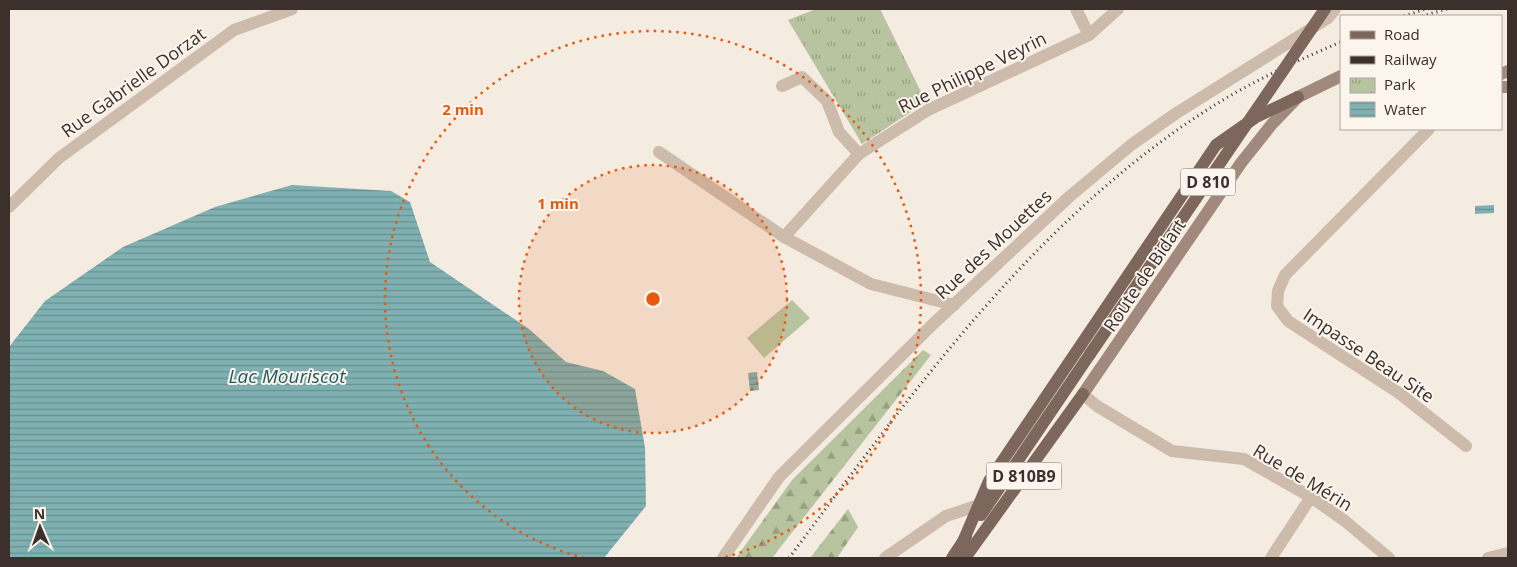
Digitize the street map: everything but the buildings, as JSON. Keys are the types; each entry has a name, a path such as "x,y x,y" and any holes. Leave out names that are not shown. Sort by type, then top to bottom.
{"main road":[{"name":"D 810","path":"952,558 1325,9"},
{"name":"Route de Bidart","path":"1084,394 1241,163 1272,124 1298,97 1340,76"},
{"path":"962,544 989,481 1216,145 1256,117 1298,97"},
{"name":"D 810B9","path":"965,558 1084,394"}],"street":[{"name":"Rue Gabrielle Dorzat","path":"9,207 59,158 234,30 292,9"},
{"path":"1076,9 1089,35"},
{"name":"Rue Philippe Veyrin","path":"784,237 858,154 928,110 1089,35 1118,9"},
{"name":"Rue des Mouettes","path":"723,558 779,477 954,305 1069,196 1131,145 1175,114 1328,18 1334,9"},
{"path":"782,86 802,77 827,101 839,132 858,154"},
{"name":"Impasse Beau Site","path":"1428,130 1285,275 1278,291 1277,306 1288,321 1399,393 1466,446"},
{"path":"659,152 784,237 871,284 954,305"},
{"name":"Rue de Mérin","path":"1084,394 1098,406 1172,451 1244,459 1311,498 1345,521 1389,558"},
{"path":"1271,558 1311,498"},
{"path":"885,558 946,516 980,505"},
{"path":"1488,558 1508,553"}],"green space":[{"path":"816,9 880,9 926,102 862,144 788,20"},
{"path":"792,300 810,318 764,358 747,338"},
{"path":"923,350 931,355 772,558 736,558 792,480"},
{"path":"848,509 858,527 837,558 810,558"}],"water":[{"name":"Lac Mouriscot","path":"292,185 391,191 410,202 430,262 529,329 566,362 603,371 635,389 645,448 646,506 604,558 9,558 9,347 45,301 123,247 215,207"},
{"path":"1494,205 1494,213 1475,214 1475,206"},
{"path":"757,372 759,390 750,391 748,373"}],"railway":[{"path":"1407,15 1426,9"},
{"path":"1426,15 1447,9"},
{"path":"789,558 882,434 980,313 1032,256 1087,202 1146,153 1210,108 1274,72 1340,42"}]}
